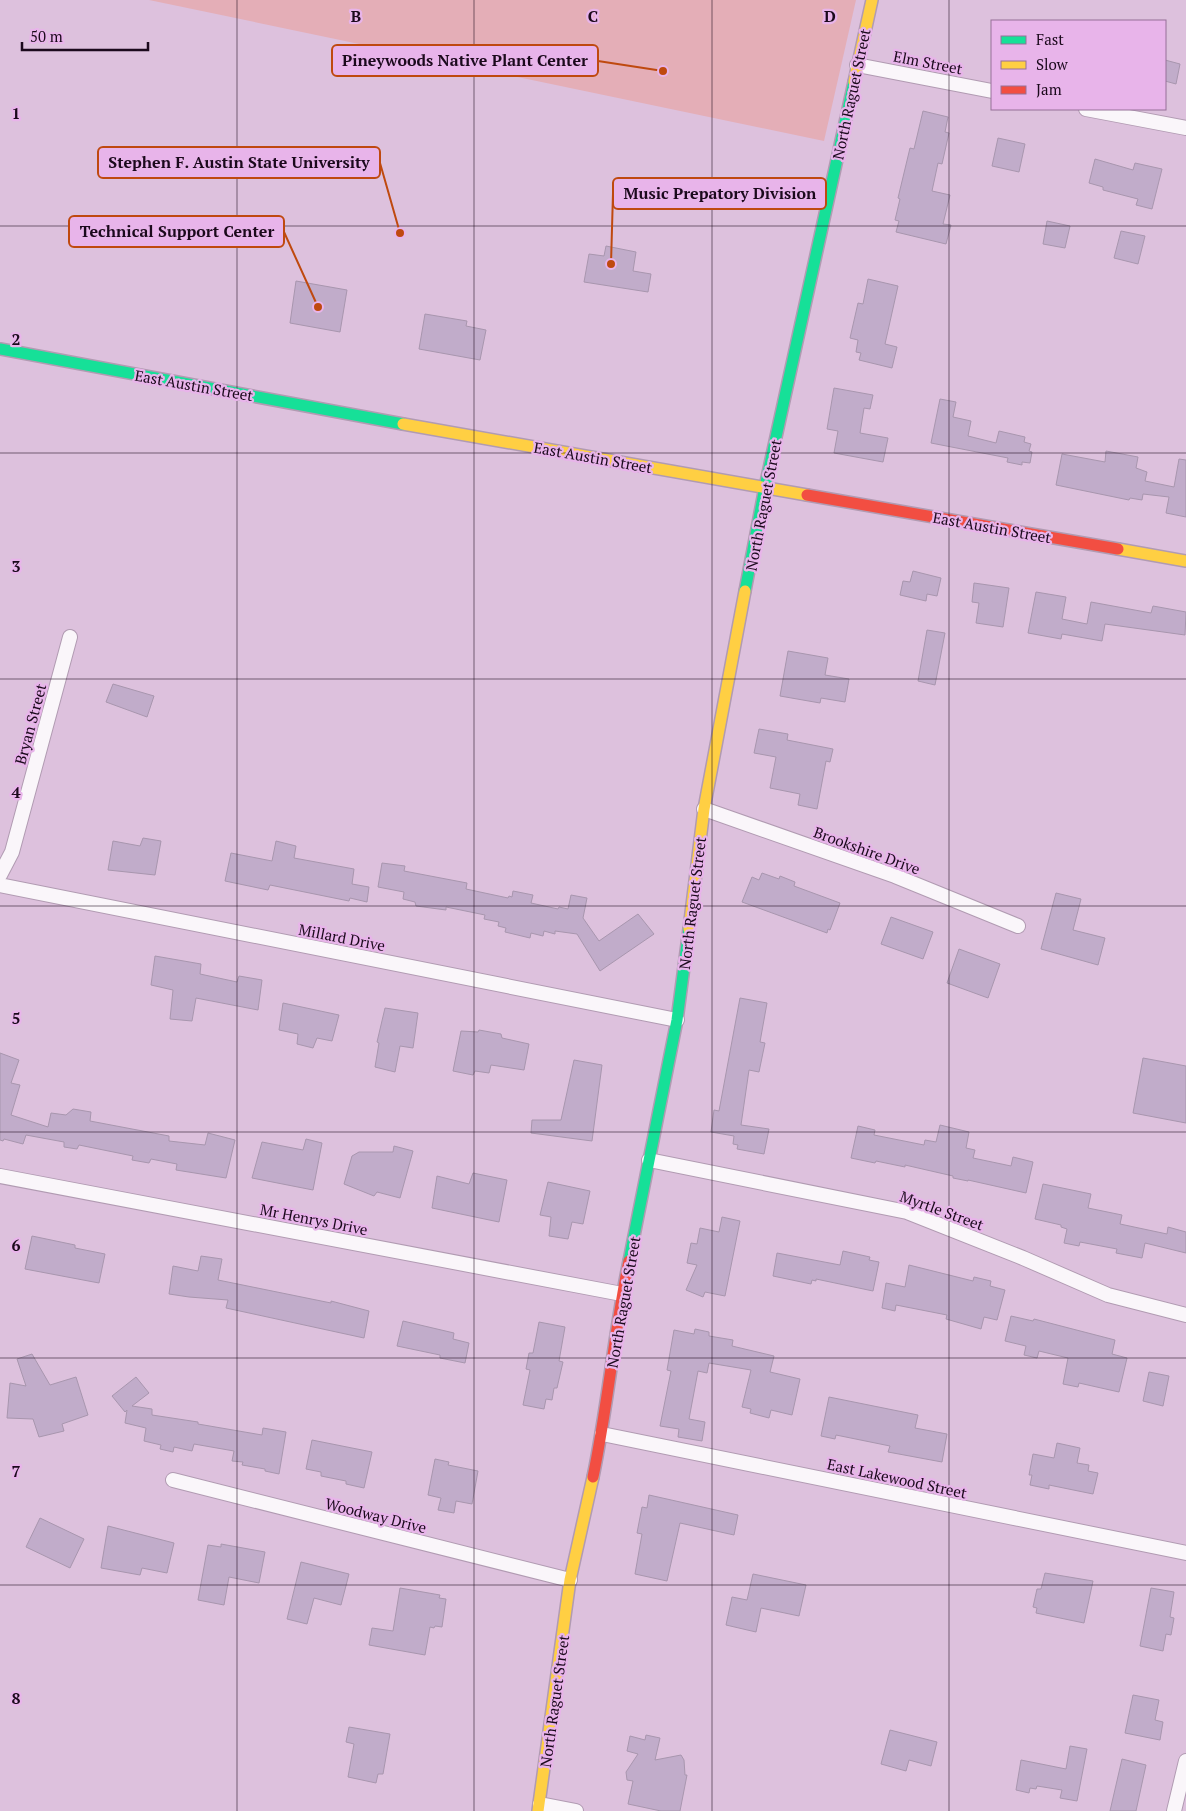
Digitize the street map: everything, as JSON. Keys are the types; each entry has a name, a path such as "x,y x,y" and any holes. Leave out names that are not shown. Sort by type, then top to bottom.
{"street":[{"name":"North Raguet Street","path":"539,1807 570,1580 602,1434 622,1294 677,1020 704,809 765,487 872,0"},
{"name":"Elm Street","path":"857,66 991,91"},
{"path":"1091,110 1186,128"},
{"name":"East Austin Street","path":"0,349 454,433 1186,561"},
{"name":"Bryan Street","path":"0,875 12,852 70,637"},
{"name":"Brookshire Drive","path":"704,809 895,876 1018,926"},
{"name":"Millard Drive","path":"0,885 677,1020"},
{"name":"Myrtle Street","path":"649,1160 907,1212 1108,1294 1186,1315"},
{"name":"Mr Henrys Drive","path":"0,1176 622,1294"},
{"name":"East Lakewood Street","path":"602,1434 1186,1553"},
{"name":"Woodway Drive","path":"173,1480 570,1580"},
{"path":"1174,1811 1186,1761"},
{"path":"539,1807 576,1811"}],"shaded area":[{"path":"149,0 856,0 824,141"}],"building":[{"path":"1166,60 1180,64 1176,84 1166,81"},
{"path":"923,111 948,117 945,132 949,133 942,164 938,163 932,191 950,195 943,224 951,225 946,244 896,232 899,221 895,220 900,199 898,198 910,148 914,149"},
{"path":"998,138 1025,144 1019,172 992,166"},
{"path":"1095,159 1133,170 1135,163 1162,169 1152,209 1136,205 1138,199 1103,190 1103,187 1089,183"},
{"path":"1047,221 1070,226 1065,248 1043,244"},
{"path":"1121,231 1145,236 1138,264 1114,258"},
{"path":"606,246 636,252 633,271 651,274 648,292 584,282 589,254 604,256"},
{"path":"868,279 898,286 885,344 897,347 892,368 859,360 861,353 856,352 858,340 850,338 858,303 863,304"},
{"path":"296,281 347,290 340,332 290,323"},
{"path":"425,314 467,321 466,326 486,330 480,360 419,349"},
{"path":"834,388 873,395 870,409 864,408 860,433 888,438 883,462 834,453 838,431 827,429"},
{"path":"940,399 956,402 953,417 971,421 968,436 996,443 999,431 1025,437 1024,442 1031,444 1029,451 1032,452 1030,463 1022,462 1022,465 1007,462 1008,458 931,443"},
{"path":"1106,451 1138,457 1136,468 1147,472 1145,481 1174,487 1179,459 1186,460 1186,517 1166,513 1169,497 1143,494 1142,500 1130,498 1129,500 1056,485 1062,454 1105,462"},
{"path":"913,571 941,578 937,596 927,594 926,601 900,595 903,581 910,582"},
{"path":"974,583 1009,588 1003,627 976,623 979,603 972,602"},
{"path":"1036,592 1066,597 1062,619 1087,624 1091,602 1151,613 1153,606 1186,612 1185,635 1105,624 1102,641 1062,634 1061,639 1028,633"},
{"path":"927,630 945,633 935,685 918,681"},
{"path":"788,651 828,658 825,675 849,679 845,702 821,698 820,703 780,696"},
{"path":"113,684 154,696 147,717 106,702"},
{"path":"759,729 788,734 787,740 833,749 830,762 826,761 817,809 798,805 800,794 770,788 776,757 754,753"},
{"path":"143,838 161,841 155,875 108,870 113,841 140,846"},
{"path":"276,841 296,846 294,858 354,869 352,884 369,887 367,902 350,898 349,901 270,885 268,890 225,881 231,853 272,861"},
{"path":"382,863 405,866 404,871 467,883 466,889 508,898 509,896 512,897 513,891 533,895 531,903 558,909 559,907 568,909 571,895 587,898 583,918 599,941 638,914 654,934 600,971 577,934 555,931 555,934 544,931 543,936 531,933 530,938 505,932 506,928 498,926 499,922 484,919 485,915 446,907 446,910 416,906 415,902 403,899 404,892 378,887"},
{"path":"762,873 779,879 780,876 795,882 794,886 840,903 830,930 828,929 827,933 742,902 752,877 759,880"},
{"path":"1056,893 1081,899 1073,930 1105,938 1098,965 1041,949"},
{"path":"891,917 933,932 923,959 881,944"},
{"path":"959,949 1000,964 988,998 947,983"},
{"path":"155,956 201,964 200,974 237,982 239,976 262,980 258,1010 196,998 192,1021 170,1019 173,990 151,985"},
{"path":"740,998 767,1003 760,1042 765,1043 759,1072 749,1070 741,1125 769,1129 764,1154 737,1149 738,1145 733,1144 734,1136 711,1132 714,1110 719,1111"},
{"path":"283,1003 339,1015 332,1041 317,1038 313,1048 297,1044 298,1034 279,1030"},
{"path":"385,1008 418,1013 413,1048 400,1046 395,1072 375,1067 379,1043 377,1042"},
{"path":"479,1030 501,1034 502,1038 529,1044 524,1070 491,1065 489,1073 475,1071 473,1075 453,1071 461,1031 478,1032"},
{"path":"0,1053 19,1060 11,1083 20,1085 11,1115 48,1127 51,1113 66,1115 73,1109 91,1112 90,1121 169,1136 169,1141 205,1145 208,1133 235,1140 226,1178 176,1170 177,1164 151,1159 149,1163 132,1160 133,1156 79,1145 77,1149 64,1147 64,1142 26,1135 23,1144 4,1139 3,1141 0,1140"},
{"path":"1143,1058 1186,1066 1186,1123 1133,1113"},
{"path":"574,1060 602,1065 592,1141 531,1133 532,1120 561,1120"},
{"path":"940,1125 969,1132 966,1148 975,1150 973,1158 1011,1166 1013,1157 1033,1162 1026,1193 953,1178 953,1176 905,1165 905,1167 851,1158 858,1126 875,1130 874,1135 924,1145 925,1140 936,1142"},
{"path":"306,1139 322,1143 313,1190 252,1178 262,1142 303,1150"},
{"path":"394,1146 413,1151 400,1198 377,1192 374,1196 344,1184 352,1156 359,1152 393,1152"},
{"path":"473,1173 507,1180 499,1222 432,1208 437,1176 469,1184"},
{"path":"548,1182 590,1191 583,1224 572,1222 568,1239 549,1236 551,1217 540,1215"},
{"path":"1043,1184 1091,1194 1088,1208 1122,1215 1120,1224 1167,1234 1168,1227 1186,1232 1186,1253 1145,1243 1142,1258 1116,1253 1117,1249 1080,1242 1079,1246 1064,1243 1067,1229 1061,1227 1061,1225 1035,1219"},
{"path":"722,1217 740,1221 725,1296 705,1292 703,1297 686,1290 697,1265 687,1263 691,1243 697,1244 700,1228 719,1232"},
{"path":"32,1236 75,1245 75,1248 105,1254 99,1283 25,1269"},
{"path":"843,1251 870,1257 869,1260 879,1262 873,1291 816,1279 816,1281 812,1280 811,1284 773,1276 777,1253 840,1265"},
{"path":"201,1256 222,1259 218,1280 331,1303 331,1301 369,1311 364,1338 226,1308 228,1300 169,1294 173,1266 198,1271"},
{"path":"909,1265 973,1281 974,1277 991,1281 990,1286 1005,1290 997,1320 984,1317 981,1329 946,1319 947,1315 896,1305 895,1311 882,1308 886,1283 905,1287"},
{"path":"1011,1316 1033,1321 1034,1319 1115,1340 1112,1354 1127,1358 1119,1392 1079,1383 1078,1387 1063,1384 1068,1358 1039,1351 1037,1358 1024,1355 1026,1346 1005,1341"},
{"path":"403,1321 454,1333 453,1339 469,1343 465,1363 440,1358 440,1355 397,1346"},
{"path":"539,1322 565,1327 559,1361 563,1362 557,1388 554,1388 552,1400 546,1399 544,1409 523,1405 530,1370 526,1369 529,1353 533,1353"},
{"path":"695,1329 709,1332 709,1336 733,1340 732,1346 774,1356 770,1372 800,1379 792,1415 771,1410 769,1418 750,1413 751,1409 742,1407 751,1370 709,1363 707,1373 698,1371 689,1419 705,1422 702,1441 678,1437 679,1429 660,1426 671,1371 667,1370 674,1330 694,1334"},
{"path":"32,1354 50,1385 76,1377 88,1415 62,1424 64,1431 39,1437 33,1419 7,1418 10,1383 26,1386 17,1359"},
{"path":"1149,1372 1169,1376 1163,1406 1143,1401"},
{"path":"136,1377 149,1393 132,1406 152,1409 152,1415 262,1435 263,1428 286,1432 279,1474 265,1471 265,1469 242,1465 243,1462 232,1461 234,1451 194,1444 192,1451 174,1447 173,1452 160,1449 161,1445 144,1441 146,1428 125,1423 127,1410 125,1412 112,1396"},
{"path":"829,1397 918,1415 915,1428 947,1434 942,1462 888,1452 890,1446 836,1435 835,1439 821,1436"},
{"path":"312,1440 372,1452 364,1488 346,1484 346,1481 321,1476 321,1472 306,1469"},
{"path":"1057,1443 1080,1448 1077,1463 1089,1465 1088,1471 1098,1473 1093,1494 1049,1485 1049,1489 1030,1485 1032,1475 1029,1475 1033,1454 1054,1458"},
{"path":"435,1459 449,1462 448,1465 478,1471 472,1504 456,1501 454,1513 438,1510 441,1498 428,1495"},
{"path":"649,1495 738,1515 734,1535 680,1523 667,1581 635,1574 642,1534 637,1533 642,1507 647,1508"},
{"path":"40,1518 84,1539 70,1568 26,1547"},
{"path":"108,1526 174,1543 167,1573 142,1568 140,1575 101,1568"},
{"path":"221,1544 265,1552 259,1583 229,1577 224,1605 198,1600 208,1545 221,1547"},
{"path":"301,1562 349,1574 341,1605 314,1598 307,1624 287,1619"},
{"path":"1045,1573 1093,1581 1084,1623 1036,1613 1037,1608 1033,1607 1037,1589 1041,1589"},
{"path":"753,1574 806,1585 799,1616 761,1608 756,1632 726,1625 732,1597 747,1600"},
{"path":"400,1588 440,1595 439,1598 446,1599 442,1627 430,1627 425,1655 369,1645 372,1628 393,1631"},
{"path":"1151,1588 1174,1592 1170,1617 1174,1618 1171,1635 1166,1634 1163,1651 1140,1646"},
{"path":"1133,1695 1159,1700 1155,1720 1163,1722 1160,1740 1125,1733"},
{"path":"349,1727 390,1734 383,1774 378,1774 376,1783 348,1777 354,1744 346,1742"},
{"path":"890,1730 937,1742 931,1766 909,1760 906,1771 881,1764"},
{"path":"646,1735 660,1738 655,1760 681,1755 684,1760 685,1775 687,1775 680,1811 661,1811 628,1804 633,1781 627,1780 626,1772 638,1754 627,1751 630,1736 645,1740"},
{"path":"1070,1746 1087,1749 1077,1801 1060,1798 1062,1790 1037,1786 1036,1789 1030,1788 1029,1793 1016,1790 1021,1760 1066,1769"},
{"path":"1122,1759 1146,1765 1136,1811 1110,1811"}],"traffic: fast":[{"path":"745,591 765,487 854,82"},
{"path":"0,349 403,424"},
{"path":"629,1261 677,1020 689,929"}],"traffic: slow":[{"path":"854,82 872,0"},
{"path":"403,424 807,495"},
{"path":"1118,549 1186,561"},
{"path":"689,929 704,809 745,591"},
{"path":"538,1811 570,1580 593,1477"}],"traffic: jam":[{"path":"807,495 1118,549"},
{"path":"593,1477 629,1261"}],"place":[{"name":"Pineywoods Native Plant Center","path":"663,71"},
{"name":"Stephen F. Austin State University","path":"400,233"},
{"name":"Music Prepatory Division","path":"611,264"},
{"name":"Technical Support Center","path":"318,307"}]}
